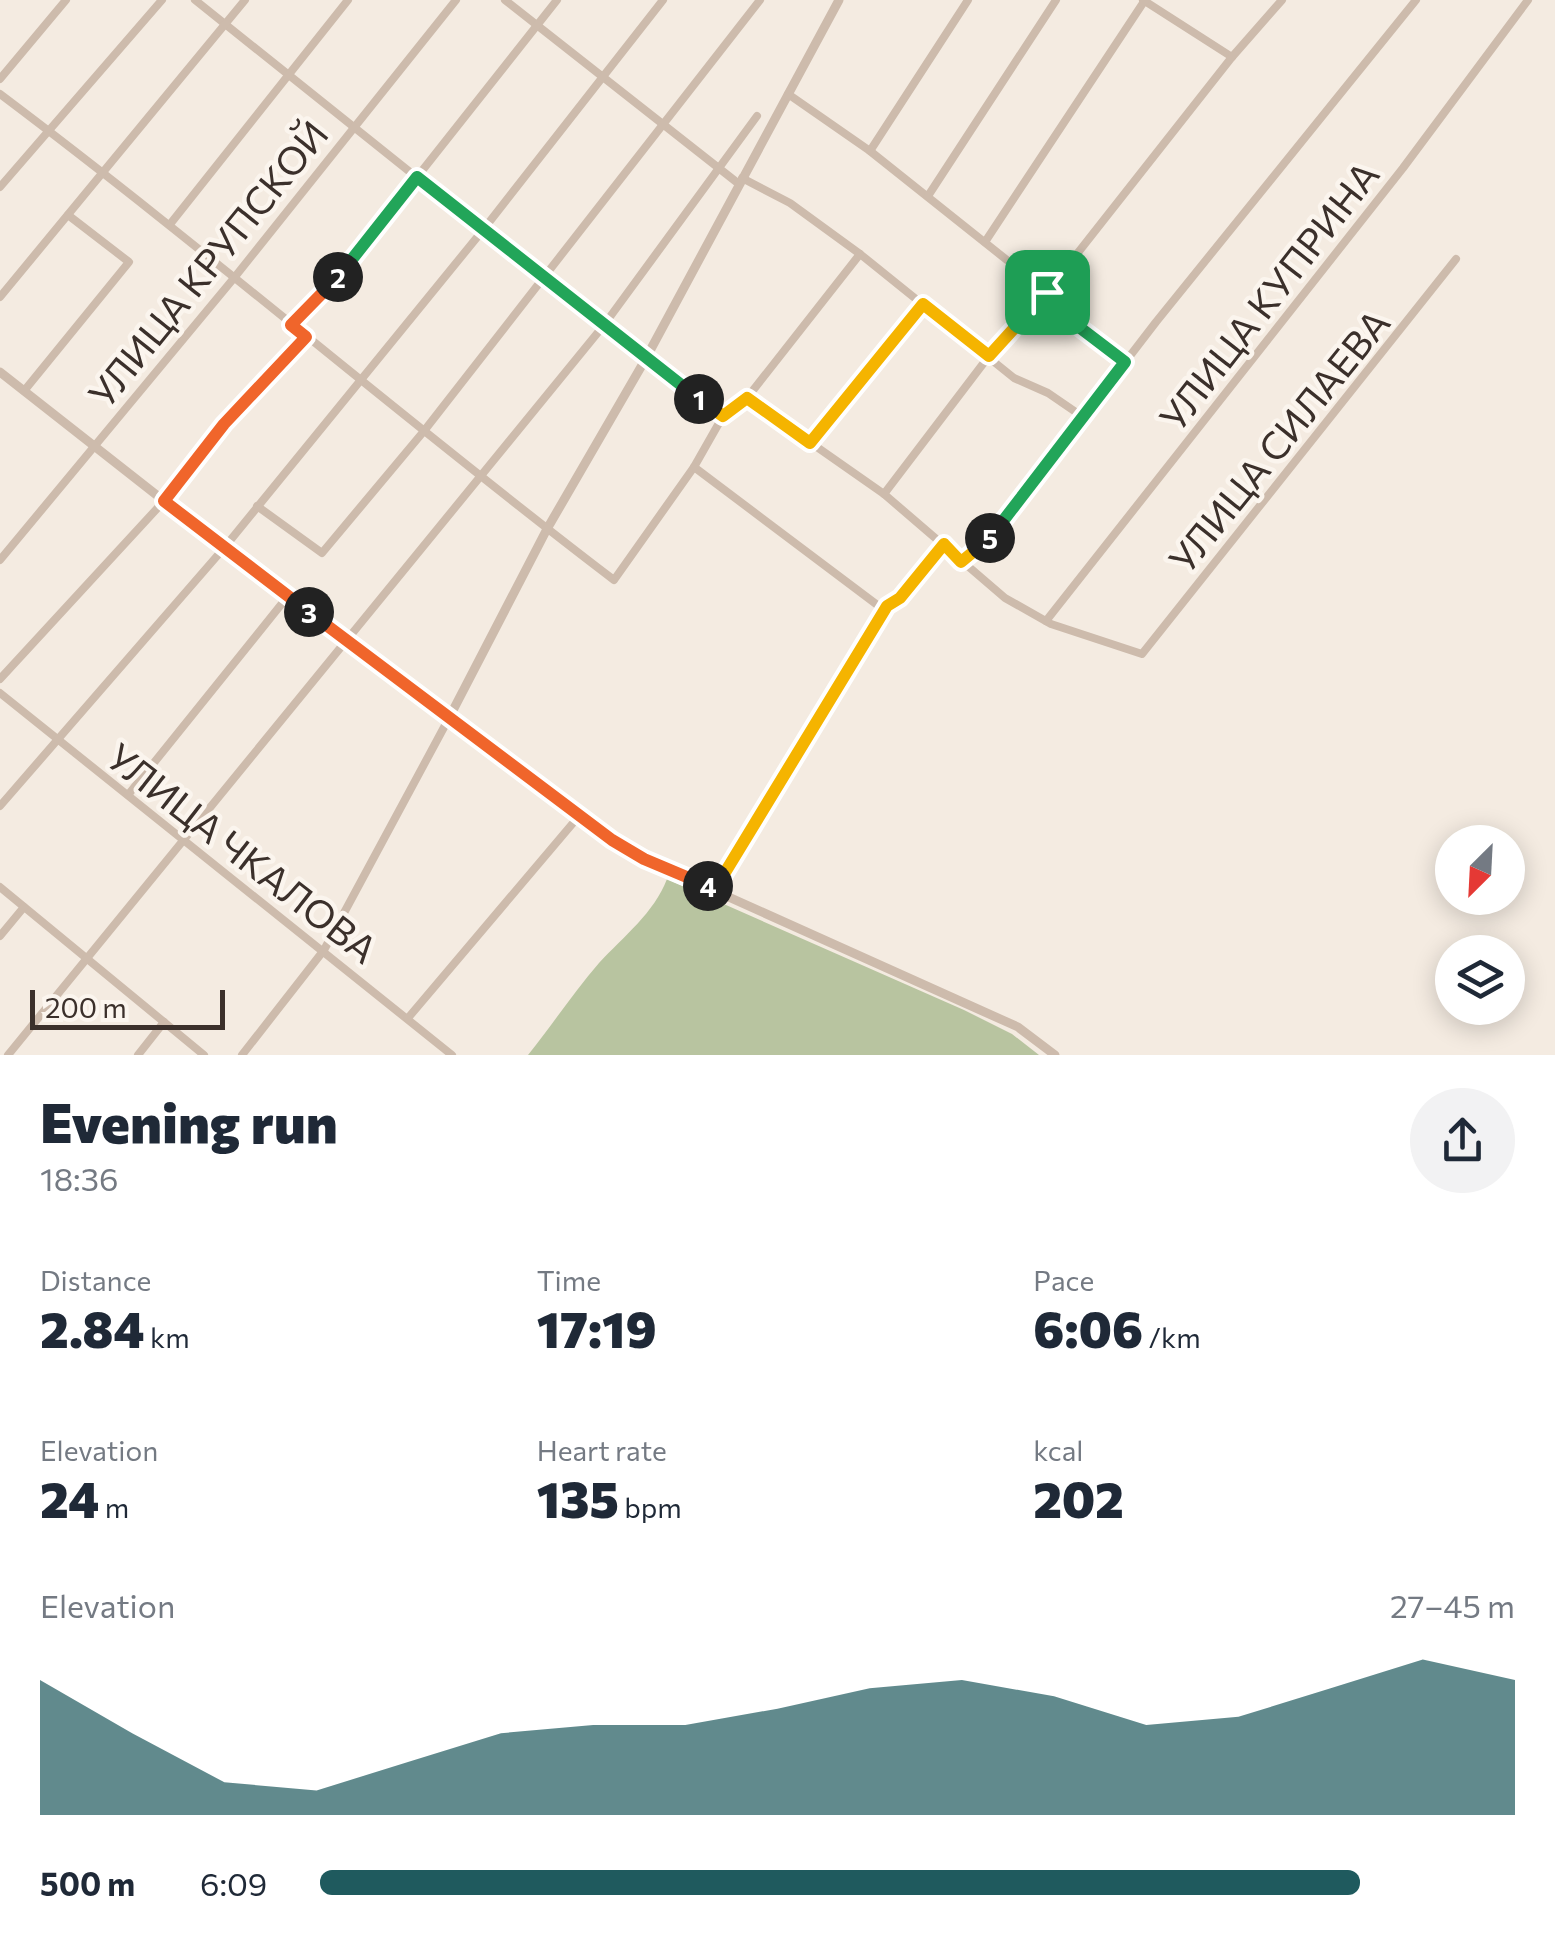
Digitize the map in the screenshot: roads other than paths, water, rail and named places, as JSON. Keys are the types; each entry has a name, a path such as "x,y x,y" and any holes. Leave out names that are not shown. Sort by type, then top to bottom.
{"street":[{"path":"0,80 66,0"},
{"path":"0,187 162,0"},
{"path":"195,0 645,360 723,416"},
{"path":"0,298 245,0"},
{"path":"171,223 348,0"},
{"name":"УЛИЦА КРУПСКОЙ","path":"0,560 234,278 456,0"},
{"path":"505,0 720,170 790,203 1014,378 1048,393 1082,417"},
{"path":"291,325 338,276 557,0"},
{"path":"0,806 224,548 484,230 662,0"},
{"path":"257,506 322,552 424,431 760,0"},
{"path":"242,1055 324,950 547,530 645,360 838,0"},
{"path":"870,151 968,0"},
{"path":"928,196 1056,0"},
{"path":"985,242 1144,0 1232,57"},
{"path":"884,494 989,356 1047,292 1232,57 1282,0"},
{"path":"961,562 990,538 1125,362 1416,0"},
{"name":"УЛИЦА КУПРИНА","path":"1046,621 1391,184 1528,0"},
{"path":"0,94 171,223 478,477 614,580 694,467 723,416 747,398 860,254"},
{"path":"788,94 928,196 1047,292 1058,311 1125,362"},
{"path":"8,1055 604,325 757,116"},
{"path":"24,391 129,262 68,215"},
{"name":"УЛИЦА СИЛАЕВА","path":"1046,621 1142,654 1456,259"},
{"path":"810,443 923,304"},
{"path":"0,680 164,501 224,424 306,337"},
{"path":"0,372 345,640 579,816 644,859 1018,1028 1055,1055"},
{"path":"747,398 884,494 1005,598 1046,621"},
{"path":"694,467 884,610"},
{"path":"715,889 884,610 900,598 944,544"},
{"path":"128,794 288,596"},
{"name":"УЛИЦА ЧКАЛОВА","path":"0,693 452,1055"},
{"path":"408,1018 579,816"},
{"path":"0,886 204,1055"},
{"path":"0,936 24,907"},
{"path":"138,1055 164,1022"}]}
